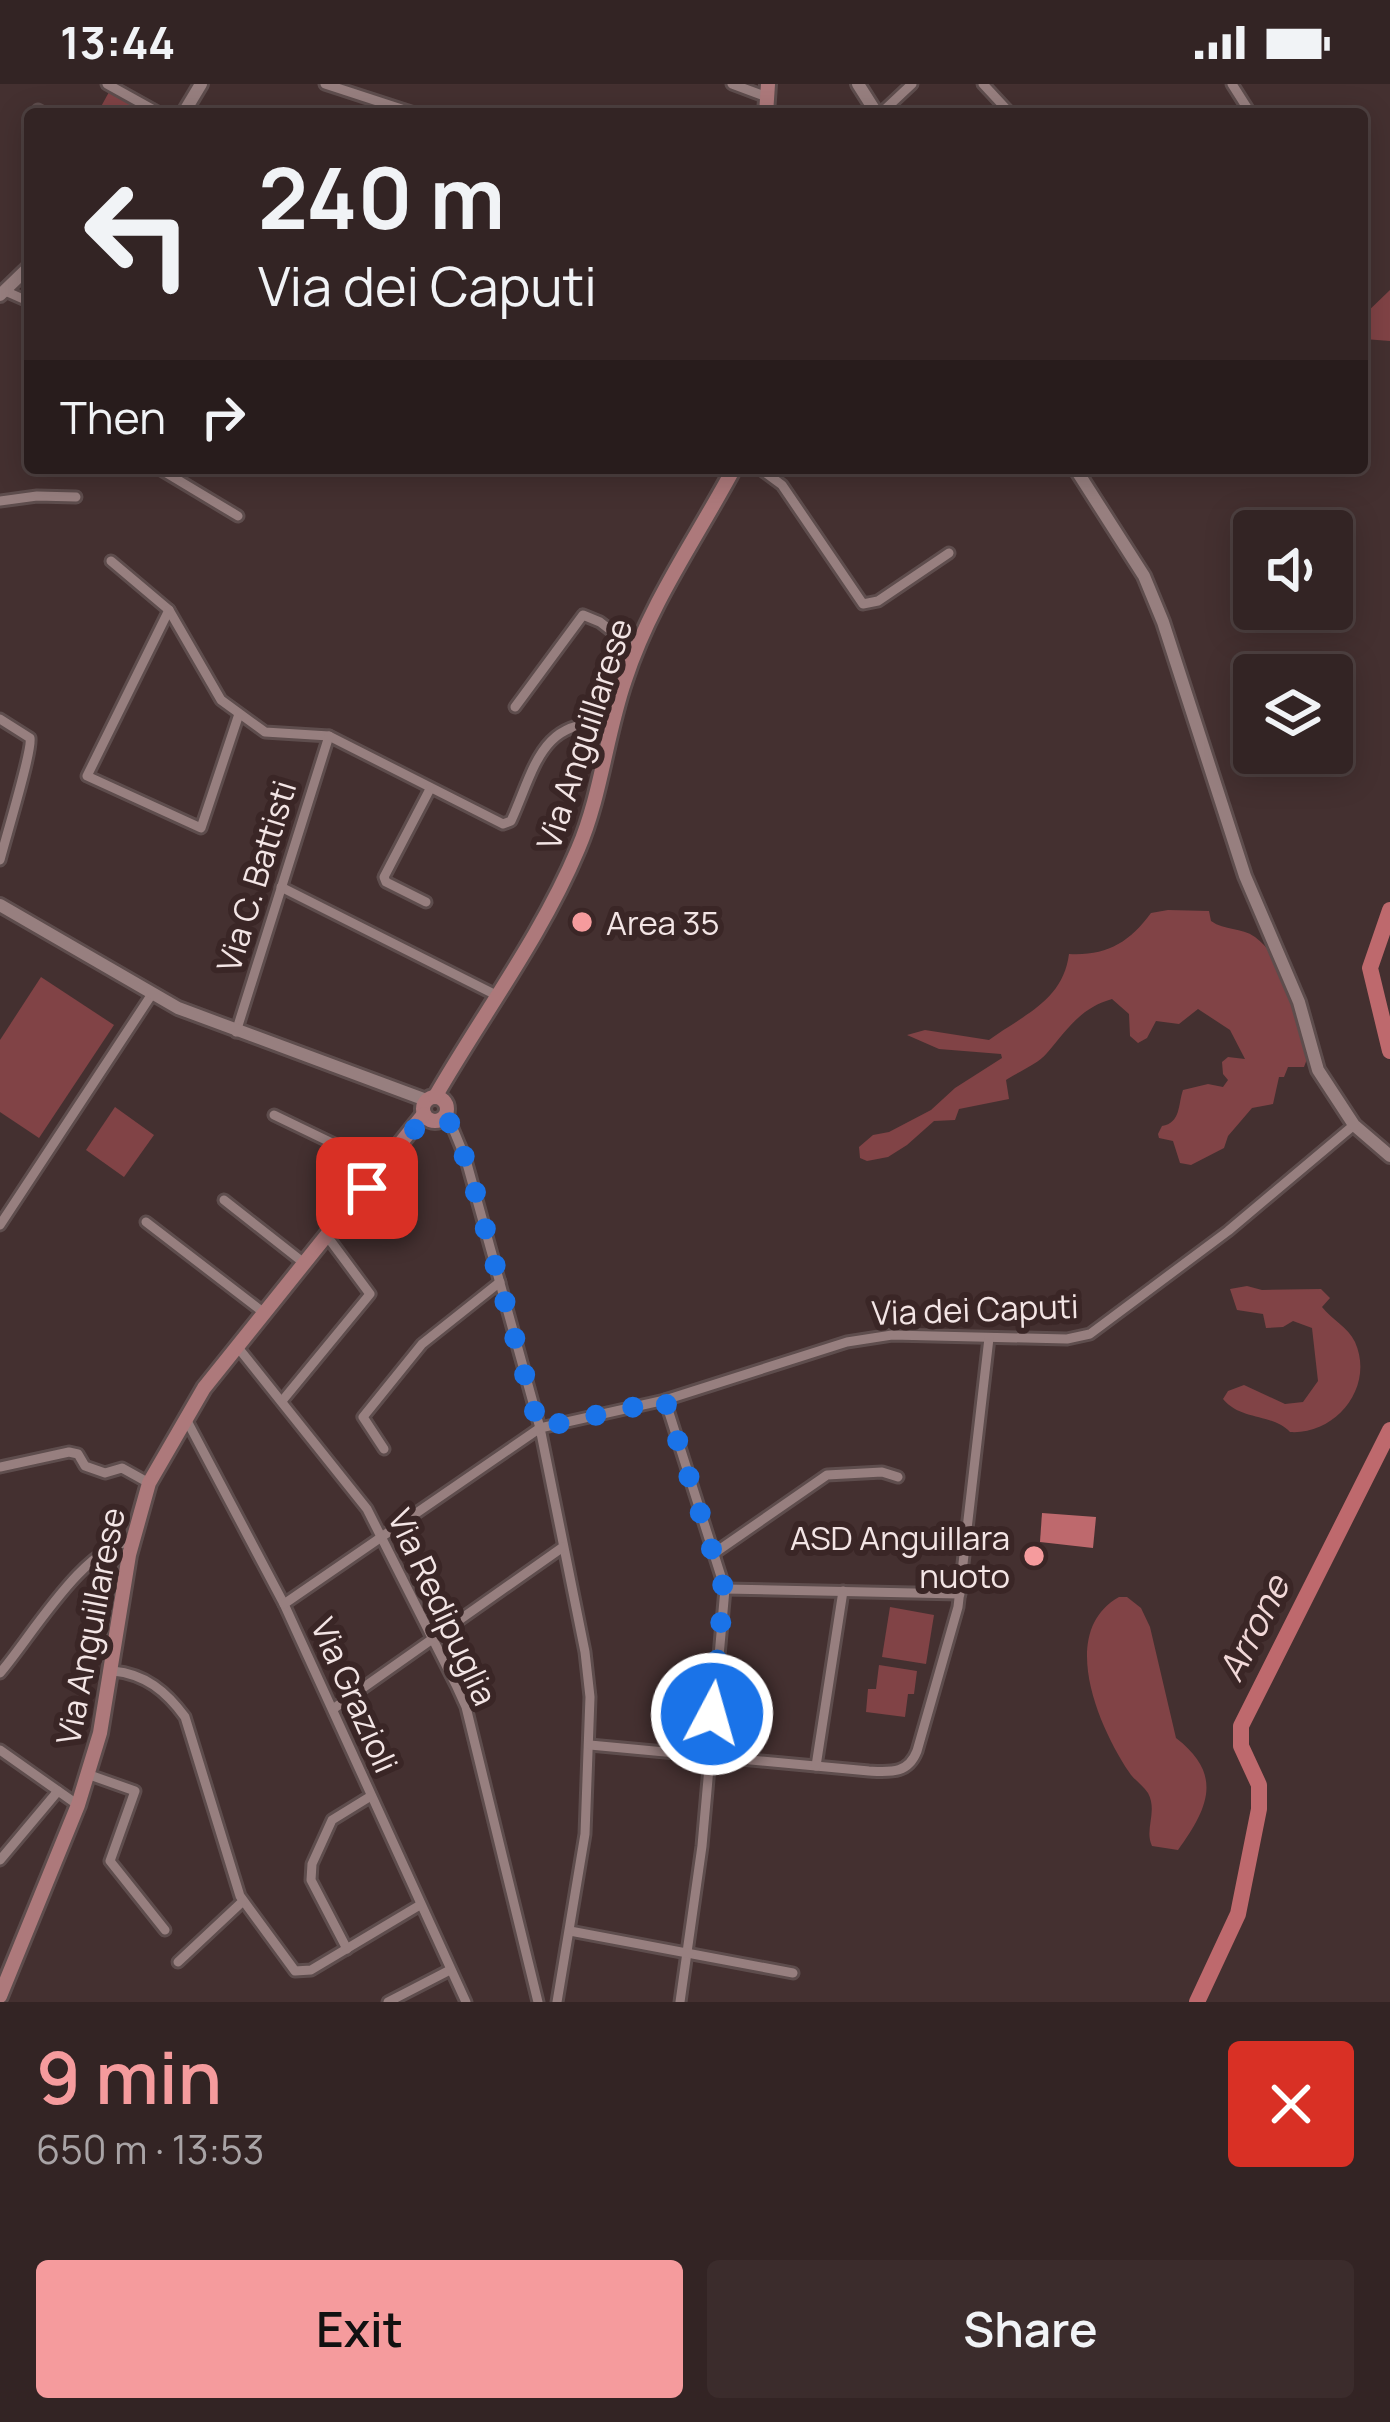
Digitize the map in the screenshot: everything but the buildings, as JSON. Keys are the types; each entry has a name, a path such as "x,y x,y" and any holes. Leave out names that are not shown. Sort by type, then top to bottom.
{"main road":[{"name":"Via Anguillarese","path":"0,1996 78,1805 113,1672 132,1542 149,1483 185,1416 236,1345 432,1111 446,1077 554,899 580,846 636,650 668,578 730,474"}],"street":[{"path":"107,84 150,108"},
{"path":"325,84 399,108"},
{"path":"733,84 768,90"},
{"path":"886,108 912,84"},
{"path":"983,84 1005,108"},
{"path":"168,474 238,516"},
{"path":"767,474 782,485 863,604 878,602 950,553"},
{"path":"1079,474 1146,581 1186,687 1245,876 1299,1002 1318,1070 1354,1125 1390,1156"},
{"path":"0,500 76,497"},
{"path":"111,561 169,610 221,700 265,732 329,736 508,823 554,735 578,724 612,724"},
{"path":"169,610 88,776 199,828 239,714"},
{"path":"514,706 583,615 636,650"},
{"path":"0,718 30,738 33,747 0,860"},
{"name":"Via C. Battisti","path":"236,1032 329,736"},
{"path":"426,902 384,877 430,789"},
{"path":"280,886 496,995"},
{"path":"0,905 152,994 432,1111 500,1282 539,1428 585,1652 590,1745 585,1834 557,2002"},
{"path":"0,1225 152,994"},
{"path":"274,1115 382,1167"},
{"name":"Via dei Caputi","path":"539,1428 665,1400 847,1342 892,1335 1067,1339 1090,1334 1228,1231 1354,1125"},
{"path":"224,1200 304,1263"},
{"path":"146,1222 263,1312"},
{"path":"281,1401 370,1294 327,1236"},
{"path":"384,1449 363,1417 422,1344 500,1282"},
{"path":"590,1745 892,1772 913,1762 960,1594 989,1338"},
{"name":"Via Redipuglia","path":"236,1345 367,1509 466,1707 538,2002"},
{"path":"665,1400 724,1589 702,1846 680,2002"},
{"name":"Via Grazioli","path":"185,1416 284,1604 466,2002"},
{"path":"284,1604 539,1428"},
{"path":"0,1467 69,1452 77,1454 85,1466 105,1473 122,1468 149,1483"},
{"path":"713,1554 827,1475 881,1472 898,1477"},
{"path":"0,1673 84,1569 119,1542 132,1542"},
{"path":"333,1709 563,1547"},
{"path":"724,1589 960,1594"},
{"path":"816,1766 843,1591"},
{"path":"113,1672 131,1673 152,1684 171,1697 185,1717 242,1902 299,1973 420,1905"},
{"path":"0,1750 78,1805"},
{"path":"87,1774 136,1793 110,1861 165,1930"},
{"path":"0,1859 58,1791"},
{"path":"347,1948 311,1880 312,1864 328,1824 371,1796"},
{"path":"178,1961 242,1902"},
{"path":"570,1931 794,1973"},
{"path":"388,2002 450,1970"}],"shaded area":[{"path":"109,92 141,108 100,108"},
{"path":"1390,290 1390,341 1368,339 1368,311"},
{"path":"1209,911 1211,921 1250,934 1267,948 1290,993 1307,1059 1304,1067 1288,1067 1284,1077 1279,1077 1273,1104 1252,1108 1228,1136 1224,1148 1191,1165 1180,1163 1173,1141 1158,1134 1176,1117 1183,1090 1208,1084 1223,1087 1228,1080 1222,1062 1228,1057 1245,1059 1230,1030 1198,1009 1179,1024 1156,1021 1147,1038 1138,1043 1130,1036 1129,1014 1112,999 1083,1014 1043,1057 1006,1080 1009,1099 959,1109 955,1120 934,1121 888,1157 860,1158 859,1147 873,1135 931,1110 1002,1058 1001,1054 939,1049 907,1035 925,1030 989,1040 1050,995 1069,954 1116,946 1151,913"},
{"path":"41,977 114,1025 39,1138 0,1112 0,1040"},
{"path":"115,1107 154,1135 124,1177 86,1150"},
{"path":"1230,1289 1321,1289 1330,1298 1322,1307 1355,1342 1360,1375 1355,1391 1336,1417 1322,1426 1290,1432 1239,1411 1223,1399 1228,1391 1244,1385 1285,1404 1303,1402 1318,1381 1312,1328 1293,1321 1266,1328 1263,1314 1237,1310"},
{"path":"1042,1513 1096,1517 1093,1548 1040,1542"},
{"path":"1119,1597 1141,1608 1150,1627 1176,1738 1201,1765 1206,1779 1203,1806 1178,1850 1152,1846 1151,1800 1117,1753 1090,1681 1090,1633 1100,1613"},
{"path":"890,1607 934,1615 926,1664 882,1657"},
{"path":"879,1665 917,1671 905,1717 866,1712 868,1689 876,1689"}],"waterway":[{"name":"Arrone","path":"1390,910 1370,968 1390,1051"},
{"name":"Arrone","path":"1197,2002 1238,1914 1259,1809 1259,1785 1241,1746 1241,1726 1390,1430"}],"place":[{"name":"Area 35","path":"582,922"},
{"name":"ASD Anguillara nuoto","path":"1034,1556"}],"route":[{"path":"367,1188 418,1125 452,1123 470,1172 539,1428 665,1400 724,1589 712,1714"}]}
